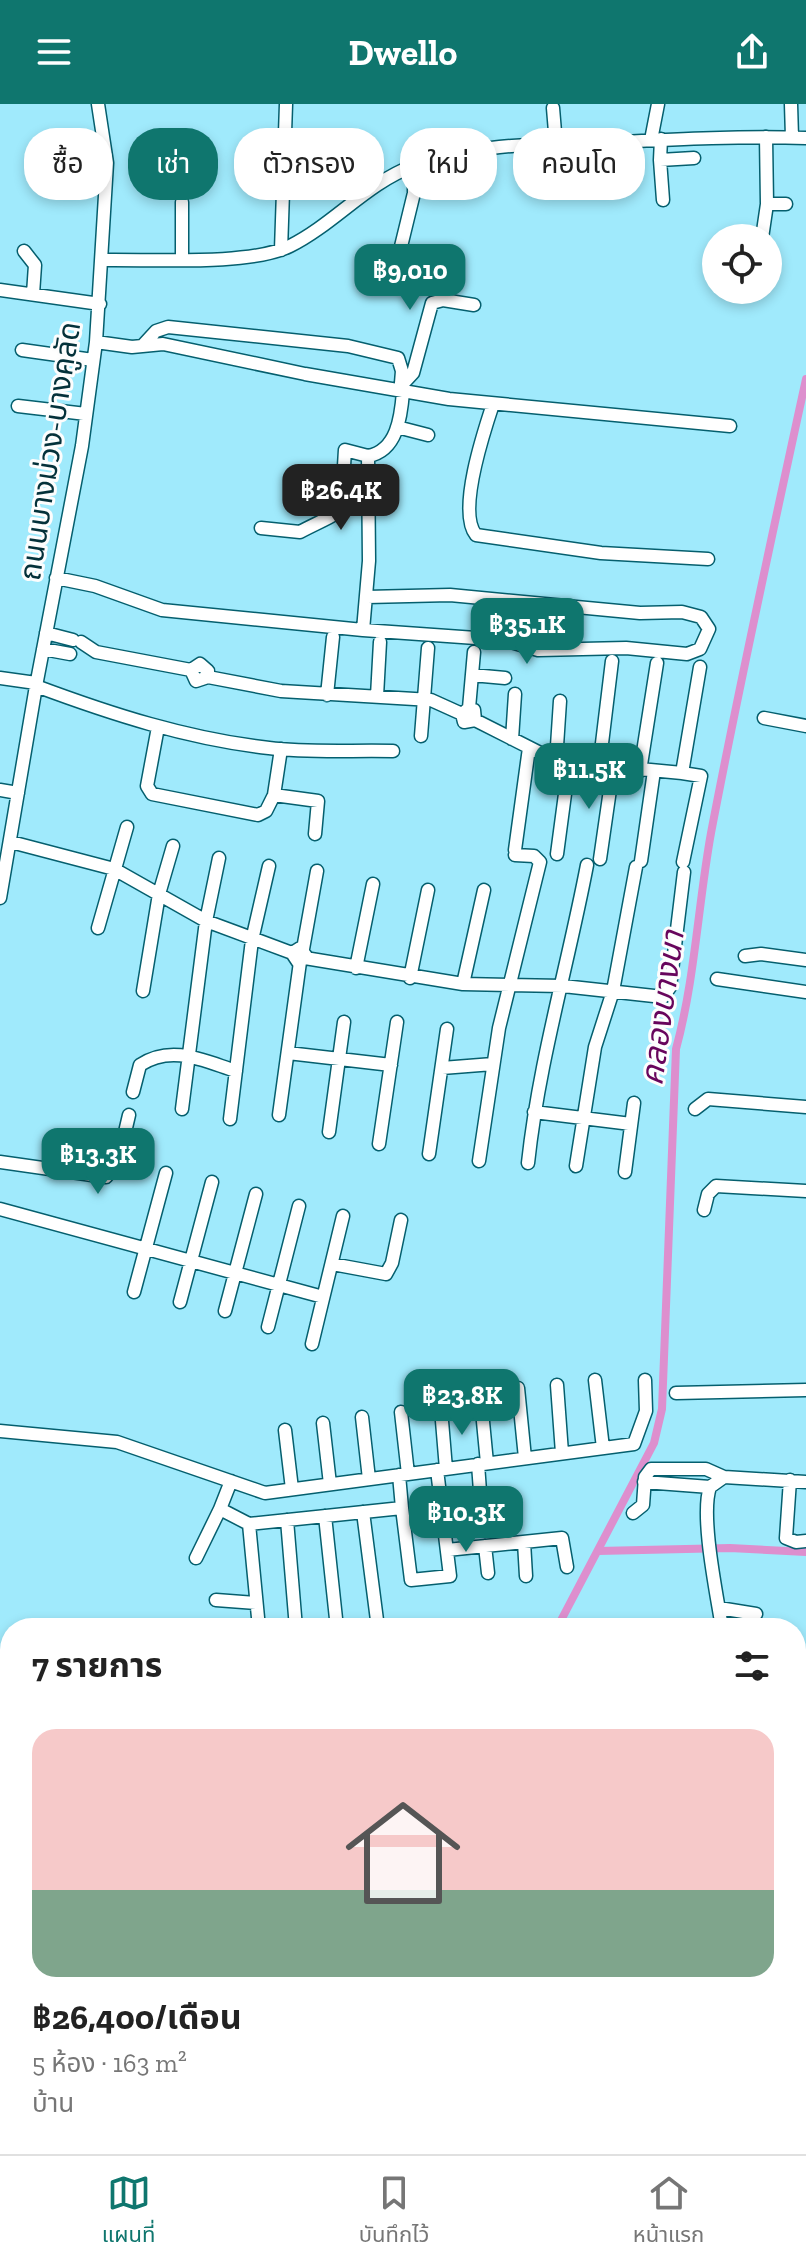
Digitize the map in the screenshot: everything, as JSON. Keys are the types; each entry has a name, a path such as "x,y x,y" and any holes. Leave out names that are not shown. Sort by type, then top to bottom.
{"street":[{"name":"ถนนบางม่วง-บางคูลัด","path":"0,898 96,342 107,163 98,104"},
{"path":"281,250 286,104"},
{"path":"658,104 656,140 663,200"},
{"path":"791,104 792,137"},
{"path":"553,108 555,128"},
{"path":"764,224 767,204 766,137"},
{"path":"645,140 806,138"},
{"path":"660,160 694,158"},
{"path":"103,260 248,256 281,250 400,175"},
{"path":"396,267 412,200"},
{"path":"182,202 182,258"},
{"path":"767,204 786,204"},
{"path":"24,251 35,265 33,294"},
{"path":"0,290 100,304"},
{"path":"401,389 413,373 432,303 443,300 474,305"},
{"path":"144,344 156,331 168,327 348,346 398,358 402,371 397,427 383,448 368,456 345,450 339,509"},
{"path":"96,342 132,347 163,344 493,404 730,426"},
{"path":"22,350 93,360"},
{"path":"493,404 475,464 471,525 476,535 601,553 708,559"},
{"path":"18,406 86,414"},
{"path":"397,427 428,435"},
{"path":"363,630 367,597 368,456"},
{"path":"261,528 300,532 339,509 367,511"},
{"path":"56,578 95,586 162,610 504,640 538,650 626,648 687,654 700,649 709,629 701,617 682,612 640,613 450,595 367,597"},
{"path":"46,633 76,648"},
{"path":"327,695 333,637"},
{"path":"377,696 380,642"},
{"path":"11,842 114,869 206,921 300,956 410,978 463,984 563,986 666,996 684,867 701,776 563,763 529,748 469,714 423,699 327,695 208,677 205,666 200,664 191,670 76,648 43,649"},
{"path":"421,736 428,648"},
{"path":"469,714 474,652"},
{"path":"600,859 612,661"},
{"path":"640,771 657,663"},
{"path":"682,773 700,667"},
{"path":"472,675 505,678"},
{"path":"0,678 36,684 158,727 281,749 393,751"},
{"path":"512,739 515,694"},
{"path":"557,854 563,763 560,701"},
{"path":"764,718 806,726"},
{"path":"158,727 147,786 152,794 258,815 266,811 274,795 281,749"},
{"path":"479,1161 493,1064 540,862 534,856 515,853 529,748"},
{"path":"576,1166 595,1047 613,991 654,771"},
{"path":"0,790 18,793"},
{"path":"274,795 318,801 315,834"},
{"path":"98,928 127,827"},
{"path":"143,991 159,894 173,846"},
{"path":"182,1109 206,921 219,858"},
{"path":"528,1163 544,1049 563,986 587,865"},
{"path":"230,1119 252,940 269,866"},
{"path":"279,1115 300,956 317,871"},
{"path":"356,968 373,884"},
{"path":"410,978 428,890"},
{"path":"463,984 484,890"},
{"path":"745,956 761,954 806,960"},
{"path":"717,979 806,992"},
{"path":"329,1132 344,1022"},
{"path":"379,1144 397,1022"},
{"path":"429,1154 447,1029"},
{"path":"288,1053 391,1065"},
{"path":"133,1092 136,1073 147,1060 166,1054 188,1056 236,1071"},
{"path":"442,1068 493,1064"},
{"path":"695,1109 708,1099 806,1107"},
{"path":"625,1172 634,1103"},
{"path":"534,1112 631,1124"},
{"path":"0,1162 106,1177 118,1162 129,1115"},
{"path":"134,1292 166,1173"},
{"path":"180,1302 212,1182"},
{"path":"704,1210 708,1194 716,1186 806,1191"},
{"path":"225,1311 256,1194"},
{"path":"268,1327 299,1206"},
{"path":"0,1209 145,1251 323,1297"},
{"path":"312,1344 343,1216"},
{"path":"332,1264 386,1274 392,1263 401,1220"},
{"path":"595,1380 603,1448"},
{"path":"0,1431 117,1442 265,1493 634,1444 646,1411 645,1380"},
{"path":"557,1385 562,1453"},
{"path":"518,1388 525,1458"},
{"path":"676,1393 806,1390"},
{"path":"481,1401 481,1505"},
{"path":"401,1412 402,1508 411,1580 450,1576 441,1409"},
{"path":"362,1417 369,1479"},
{"path":"323,1423 330,1484"},
{"path":"285,1430 292,1489"},
{"path":"633,1513 641,1510 645,1500 644,1482 651,1469 706,1469 724,1477 806,1482"},
{"path":"644,1482 710,1487 724,1477"},
{"path":"790,1480 786,1538 796,1542 806,1541"},
{"path":"196,1558 231,1481"},
{"path":"710,1487 707,1508 720,1618"},
{"path":"220,1509 249,1524 402,1508"},
{"path":"363,1512 377,1618"},
{"path":"325,1516 336,1618"},
{"path":"287,1520 295,1618"},
{"path":"249,1524 258,1618"},
{"path":"447,1550 562,1538 567,1567"},
{"path":"524,1542 526,1576"},
{"path":"485,1546 488,1573"},
{"path":"216,1600 256,1603"},
{"path":"719,1608 756,1614"}],"waterway":[{"name":"คลองบางนา","path":"562,1618 654,1443 662,1409 676,1049 688,996 711,833 806,379"},
{"path":"598,1551 730,1548 806,1552"}]}
